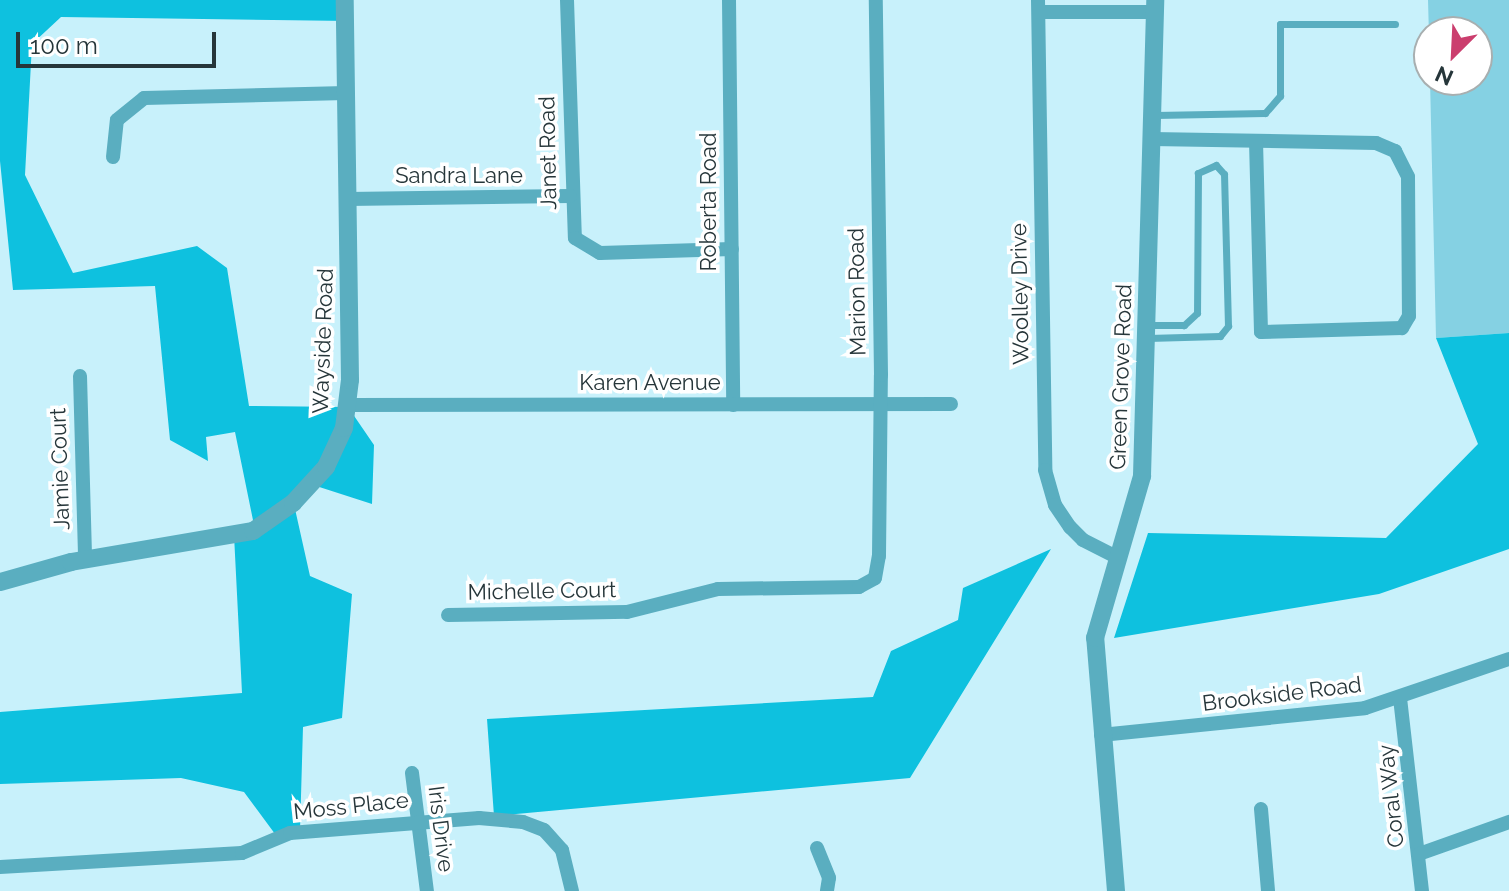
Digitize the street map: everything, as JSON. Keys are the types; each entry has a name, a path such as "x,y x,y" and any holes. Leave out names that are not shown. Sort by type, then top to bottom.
{"street":[{"name":"Wayside Road","path":"0,582 85,560 225,539 264,525 326,467 349,405 345,0"},
{"name":"Janet Road","path":"567,0 571,229 589,250 732,249"},
{"name":"Roberta Road","path":"729,0 733,405"},
{"name":"Marion Road","path":"871,582 879,556 876,0"},
{"path":"1038,6 1155,6"},
{"name":"Woolley Drive","path":"1038,6 1045,470 1055,505 1070,527 1083,540 1116,557"},
{"name":"Green Grove Road","path":"1116,891 1095,638 1116,557 1142,476 1155,6"},
{"path":"113,157 117,120 144,98 346,93"},
{"path":"1152,139 1376,143 1403,160 1408,177 1409,316 1402,328 1261,332 1256,141"},
{"name":"Sandra Lane","path":"348,199 570,196"},
{"name":"Jamie Court","path":"80,376 85,560"},
{"name":"Karen Avenue","path":"349,405 951,404"},
{"name":"Michelle Court","path":"448,615 627,612 718,589 846,588 871,582"},
{"name":"Brookside Road","path":"1101,735 1343,712 1400,698 1509,659"},
{"name":"Coral Way","path":"1400,698 1422,891"},
{"name":"Iris Drive","path":"412,773 427,891"},
{"path":"1261,809 1268,891"},
{"name":"Moss Place","path":"0,867 242,853 290,833 479,818 523,822 544,830 562,850 572,891"},
{"path":"1419,854 1509,822"},
{"path":"817,848 829,878 827,891"}],"lane":[{"path":"1152,115 1265,113 1280,96 1280,24 1395,24"},
{"path":"1216,165 1224,174 1228,326 1220,336 1148,332 1184,325 1197,313 1198,173 1216,165"}],"shaded area":[{"path":"0,0 349,0 350,21 61,17 32,44 25,175 73,273 197,246 227,268 249,406 348,407 374,445 372,504 310,484 293,500 310,576 352,594 342,718 303,727 300,831 278,838 244,792 181,778 0,784 0,712 242,693 234,535 254,525 235,432 206,437 208,461 170,440 155,286 13,290 0,161"},
{"path":"1428,0 1509,0 1509,333 1436,338 1430,96 1493,96 1493,16 1428,16"},
{"path":"1509,333 1509,549 1379,594 1114,638 1148,533 1386,538 1478,444 1436,338"},
{"path":"1051,549 910,778 494,816 487,719 873,697 891,651 958,620 963,588"}]}
